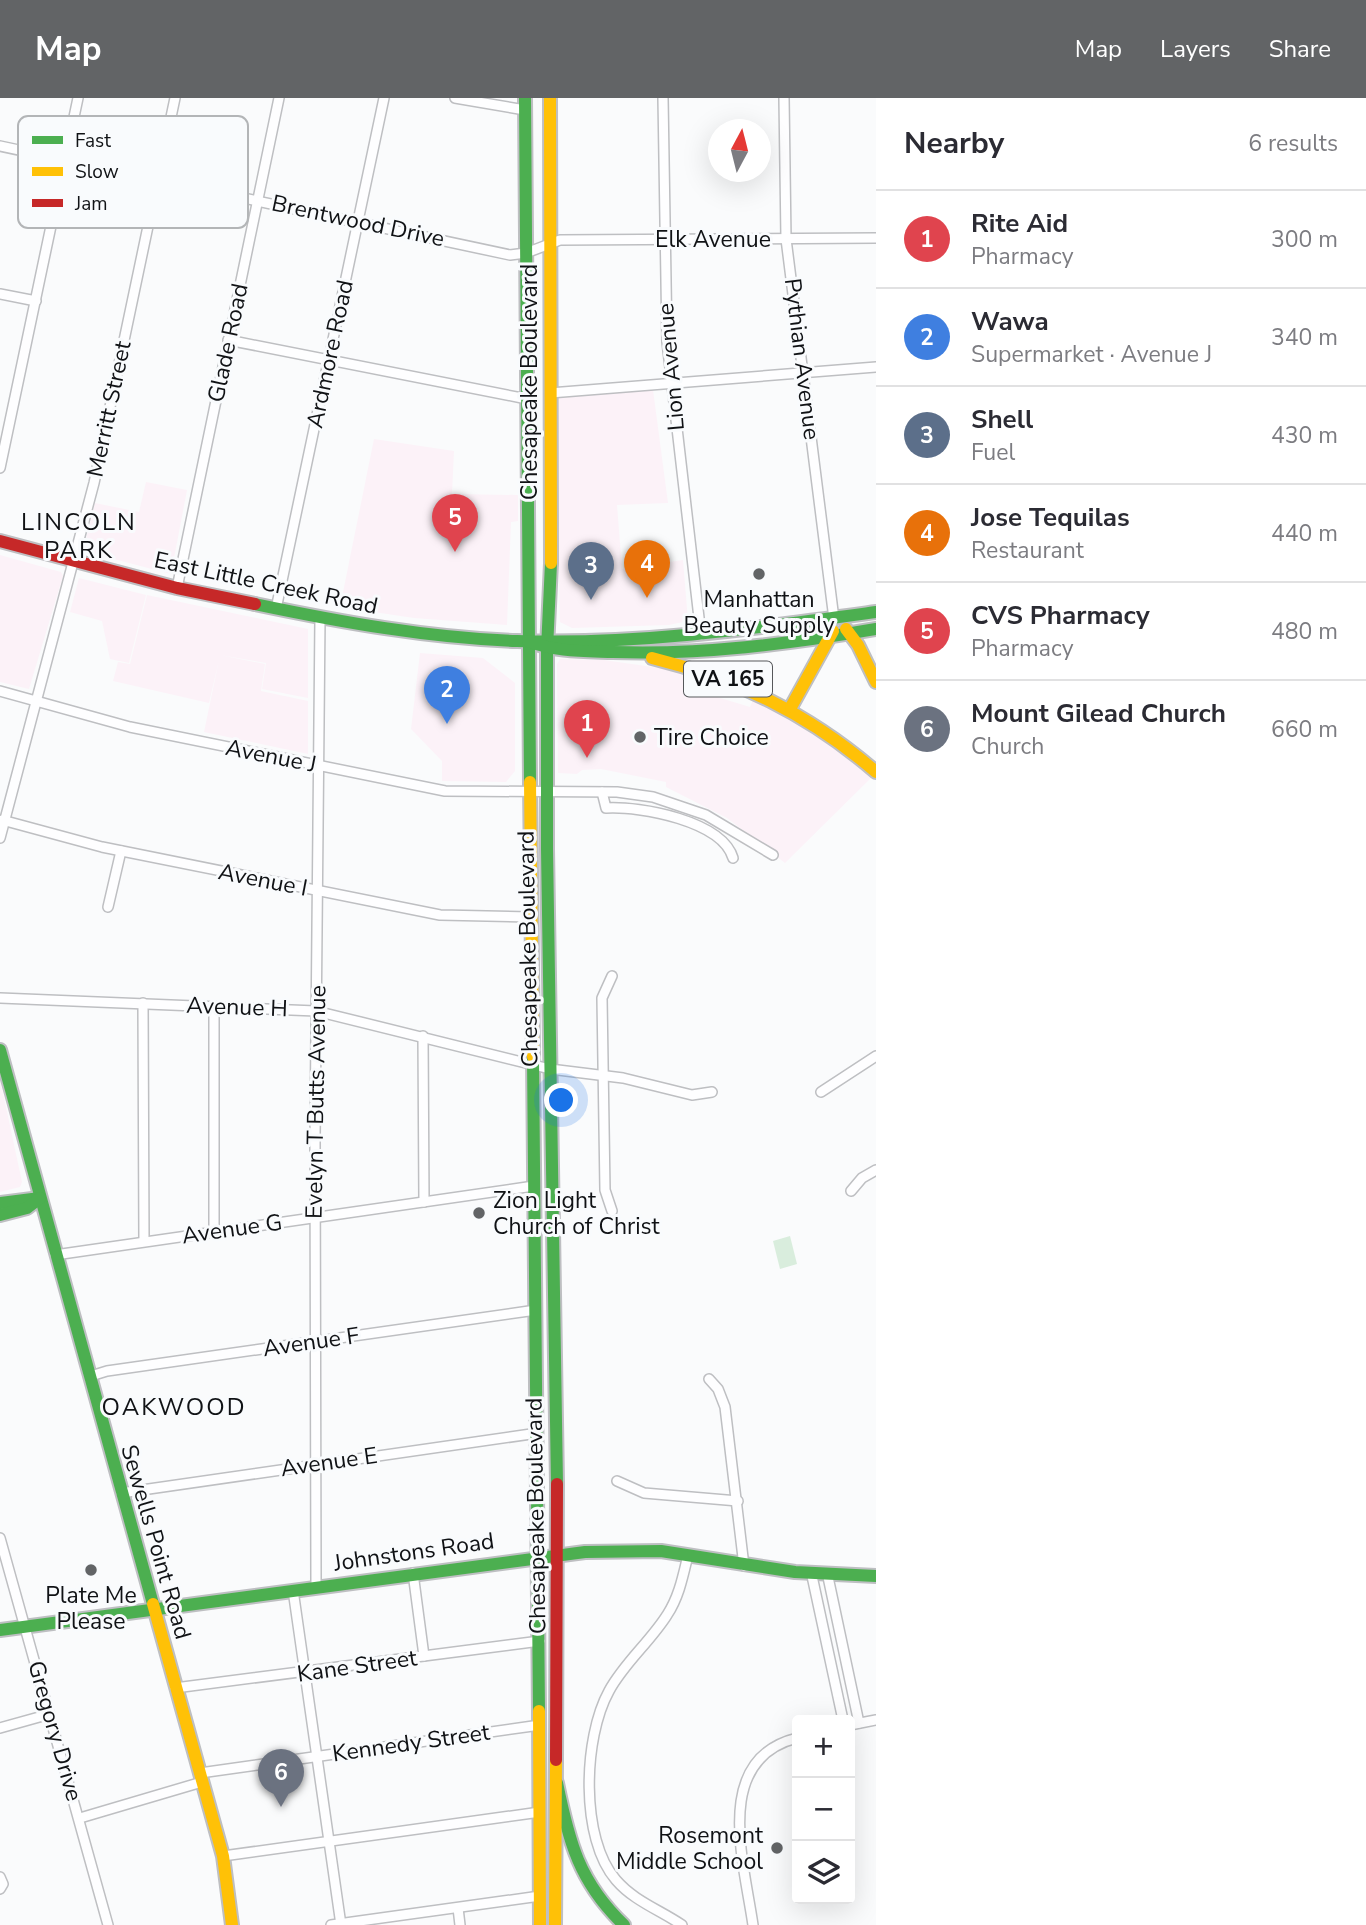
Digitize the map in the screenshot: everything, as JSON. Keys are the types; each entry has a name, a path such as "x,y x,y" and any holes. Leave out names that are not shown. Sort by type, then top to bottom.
{"main road":[{"name":"Chesapeake Boulevard","path":"550,98 547,791 558,1554 555,1925"},
{"name":"Chesapeake Boulevard","path":"526,104 528,791 540,1556 540,1925"},
{"name":"East Little Creek Road","path":"0,541 177,588 320,618 418,633 619,653 717,650 876,629"},
{"name":"East Little Creek Road","path":"547,644 701,635 876,612"},
{"path":"834,619 850,634 876,682"},
{"path":"791,707 833,636 834,619"},
{"name":"VA 165","path":"619,653 713,673 791,707 827,730 876,772"},
{"path":"807,680 807,707 827,730"},
{"name":"Sewells Point Road","path":"0,1051 223,1856 232,1925"},
{"path":"0,1203 21,1198 40,1198"},
{"path":"0,1215 27,1208 40,1198"},
{"name":"Johnstons Road","path":"0,1630 558,1554 645,1551 688,1555 813,1576 876,1576"},
{"path":"557,1783 567,1839 579,1871 598,1900 624,1925"}],"street":[{"path":"74,116 78,98"},
{"name":"Merritt Street","path":"171,116 175,98"},
{"name":"Glade Road","path":"177,588 279,98"},
{"name":"Ardmore Road","path":"276,609 384,98"},
{"path":"455,98 526,104"},
{"name":"Lion Avenue","path":"663,98 664,240 671,384 701,635"},
{"name":"Pythian Avenue","path":"785,98 786,239 834,619"},
{"name":"Brentwood Drive","path":"0,146 18,150"},
{"name":"Brentwood Drive","path":"248,198 510,255 527,253 550,242"},
{"path":"0,468 51,228"},
{"name":"Merritt Street","path":"0,838 2,820 75,562 147,228"},
{"name":"Elk Avenue","path":"550,242 876,238"},
{"path":"0,294 36,301"},
{"path":"228,340 328,362 527,399"},
{"path":"550,393 876,367"},
{"name":"Evelyn T Butts Avenue","path":"316,1587 315,1217 320,618"},
{"name":"Avenue J","path":"0,691 130,727 445,791 602,792 653,797 688,807 773,855"},
{"path":"602,792 606,808 635,809 692,825 720,838 733,858"},
{"name":"Avenue I","path":"2,820 121,851 440,915 529,917"},
{"path":"108,907 121,851"},
{"path":"612,975 602,998 605,1190 612,1211"},
{"name":"Avenue H","path":"0,998 316,1011 550,1069 603,1074 692,1095 712,1092"},
{"path":"143,1003 144,1241"},
{"path":"214,1006 214,1231"},
{"path":"423,1036 424,1202"},
{"path":"821,1092 876,1056"},
{"path":"851,1191 862,1178 876,1170"},
{"name":"Avenue G","path":"55,1255 534,1186"},
{"name":"Avenue F","path":"90,1380 98,1373 536,1310"},
{"path":"709,1379 718,1389 725,1407 744,1566"},
{"name":"Avenue E","path":"121,1493 538,1433"},
{"path":"617,1481 645,1493 738,1501"},
{"name":"Gregory Drive","path":"0,1538 80,1818 107,1925"},
{"path":"682,1925 638,1899 609,1871 598,1849 590,1786 593,1740 602,1706 617,1678 672,1607 688,1555"},
{"path":"413,1573 424,1656"},
{"path":"813,1576 842,1715"},
{"path":"828,1577 853,1715"},
{"path":"293,1590 329,1841 338,1925 540,1896"},
{"name":"Kane Street","path":"175,1688 540,1641"},
{"path":"0,1728 50,1714"},
{"path":"855,1724 876,1720"},
{"name":"Kennedy Street","path":"80,1818 201,1777 317,1756 540,1725"},
{"path":"753,1925 739,1811 742,1786 758,1760 777,1745 792,1740"},
{"path":"223,1856 540,1812"},
{"path":"0,1877 3,1884 0,1889"},
{"path":"458,1908 460,1925"}],"shaded area":[{"path":"653,390 668,503 617,505 622,569 683,560 688,621 669,625 572,628 560,622 556,397"},
{"path":"374,439 454,451 452,494 518,495 518,521 511,522 507,625 414,618 340,607"},
{"path":"146,482 187,490 171,574 83,551 95,503 139,512"},
{"path":"0,555 61,572 63,576 29,689 0,682"},
{"path":"79,578 146,595 129,663 110,659 102,621 70,612"},
{"path":"147,595 308,629 308,698 262,689 266,663 220,655 265,664 261,691 308,701 308,754 204,732 219,660 209,703 113,681 118,662 130,664"},
{"path":"420,653 483,658 515,683 515,771 506,782 442,781 442,761 411,729"},
{"path":"560,659 604,660 687,672 684,687 750,707 755,695 786,711 875,774 785,863 727,818 666,787 666,782 601,769 582,770 577,774 558,773 557,664"},
{"path":"0,1079 22,1182 20,1187 0,1192"}],"green space":[{"path":"790,1236 797,1264 780,1269 773,1241"}],"traffic: fast":[{"path":"525,98 530,782"},
{"path":"551,563 547,649 547,849 557,1484"},
{"path":"255,604 385,628 484,639 562,642 652,638 876,612"},
{"path":"528,641 570,650 679,652 778,644 876,629"},
{"path":"0,1050 153,1604"},
{"path":"533,1057 539,1711"},
{"path":"0,1203 40,1198"},
{"path":"0,1215 27,1208 40,1198"},
{"path":"0,1630 585,1552 661,1551 795,1572 876,1576"},
{"path":"557,1783 566,1824 586,1877 624,1925"}],"traffic: slow":[{"path":"550,98 551,563"},
{"path":"846,629 858,645 876,682"},
{"path":"791,707 833,631"},
{"path":"652,658 713,677 771,701 825,733 876,772"},
{"path":"530,782 533,1057"},
{"path":"153,1604 223,1856 232,1925"},
{"path":"539,1711 540,1925"},
{"path":"555,1925 556,1760"}],"traffic: jam":[{"path":"0,541 177,588 255,604"},
{"path":"556,1760 557,1484"}],"place":[{"name":"CVS Pharmacy","path":"455,552"},
{"name":"Manhattan Beauty Supply","path":"759,574"},
{"name":"Jose Tequilas","path":"647,598"},
{"name":"Shell","path":"591,600"},
{"name":"Wawa","path":"447,724"},
{"name":"Tire Choice","path":"640,737"},
{"name":"Rite Aid","path":"587,758"},
{"name":"Zion Light Church of Christ","path":"479,1213"},
{"name":"Plate Me Please","path":"91,1570"},
{"name":"Mount Gilead Church","path":"281,1807"},
{"name":"Rosemont Middle School","path":"777,1848"}],"district":[{"name":"LINCOLN PARK","path":"79,536"},
{"name":"OAKWOOD","path":"174,1407"}]}
